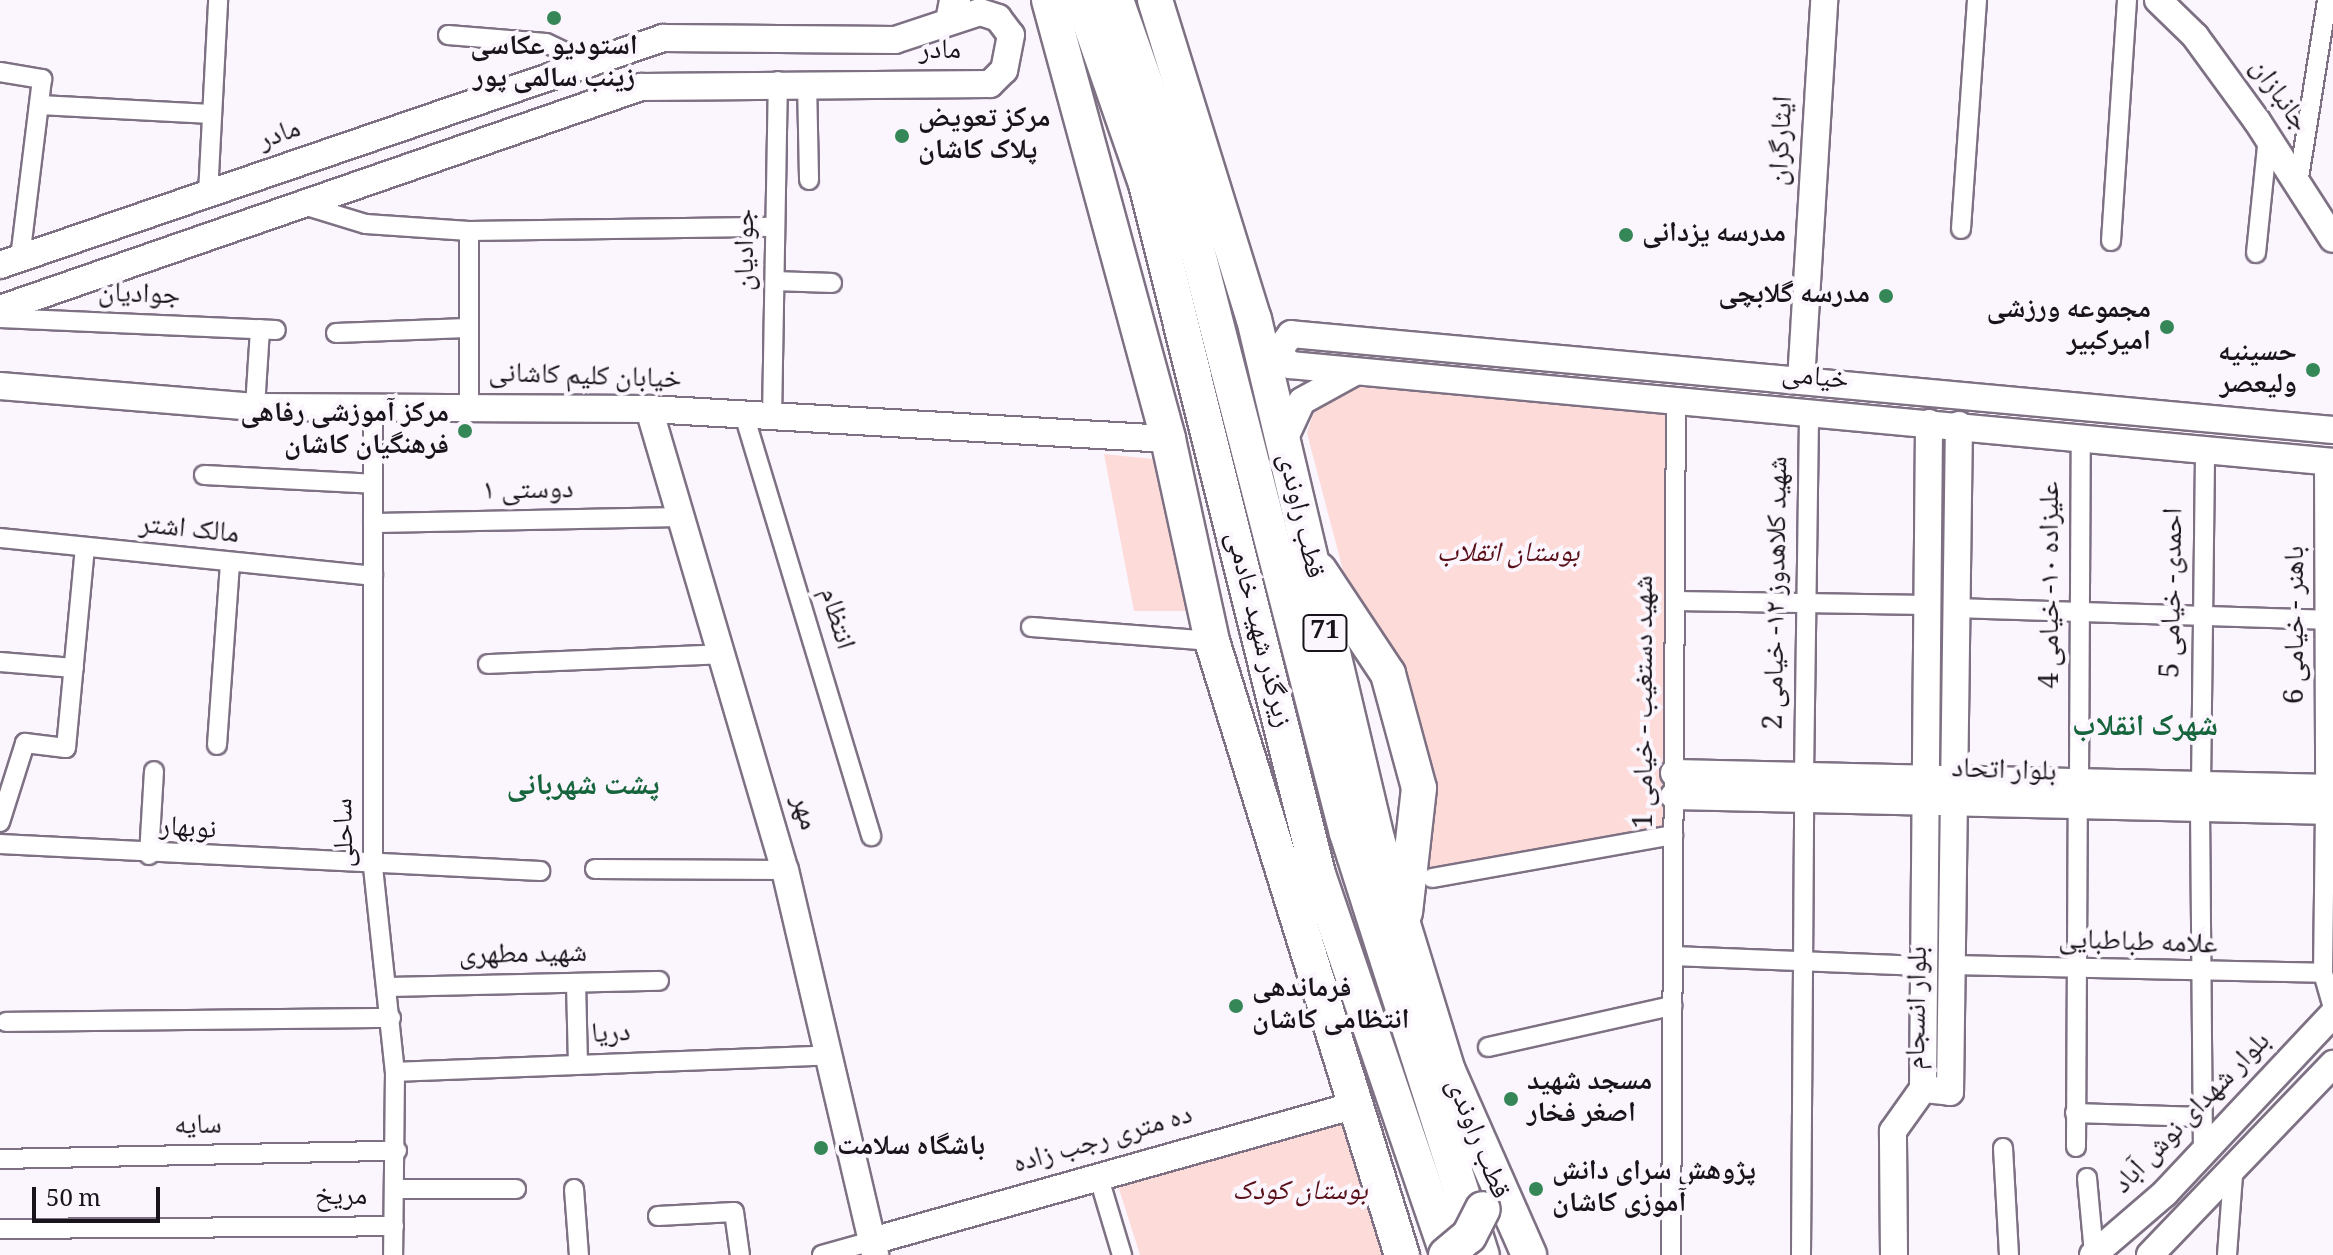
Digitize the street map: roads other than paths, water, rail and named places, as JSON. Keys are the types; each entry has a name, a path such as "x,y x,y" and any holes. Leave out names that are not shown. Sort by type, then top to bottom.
{"highway":[{"path":"1049,0 1093,150 1168,439 1212,641 1352,1106 1406,1252"},
{"path":"1068,0 1102,113 1093,150"},
{"name":"زیرگذر شهید خادمی","path":"1082,0 1146,184 1318,874 1447,1255"},
{"name":"زیرگذر شهید خادمی","path":"1116,0 1178,175 1347,833 1482,1255"},
{"name":"قطب راوندی","path":"1155,0 1254,319 1307,552 1404,928 1488,1197 1529,1255"},
{"path":"1113,235 1164,330 1275,806 1318,874"},
{"path":"1254,319 1246,375 1340,762 1347,833"},
{"path":"1307,552 1355,625 1412,849 1404,928"},
{"path":"1447,1255 1469,1236 1488,1197"}],"street":[{"path":"208,194 218,0"},
{"name":"ایثارگران","path":"1801,381 1824,0"},
{"path":"1961,229 1977,0"},
{"path":"2111,241 2127,0"},
{"path":"2298,184 2324,83 2327,0"},
{"name":"جانبازان","path":"2165,3 2268,136 2333,239"},
{"name":"مادر","path":"0,309 641,87 778,81 990,84 1008,61 1011,35 998,18 953,8 921,34 851,44 663,38 10,262"},
{"path":"448,35 546,43 586,62"},
{"path":"850,84 851,44"},
{"path":"0,72 42,79 10,262 20,288 38,296"},
{"name":"جوادیان","path":"772,419 778,81"},
{"path":"807,82 809,180"},
{"path":"39,105 212,114"},
{"path":"2256,253 2268,136"},
{"path":"300,204 366,224 469,231 774,227"},
{"path":"469,231 469,407"},
{"path":"775,281 832,283"},
{"name":"جوادیان","path":"0,318 268,329 255,407"},
{"path":"336,333 467,328"},
{"name":"خیامی","path":"2329,462 2081,437 1958,437 1929,434 1809,410 1290,365 1278,352 1291,334 2333,430"},
{"path":"1282,444 1302,401 1357,371"},
{"name":"خیابان کلیم کاشانی","path":"0,386 255,407 649,409 745,418 1168,439"},
{"name":"شهید دستغیب - خیامی 1","path":"1671,1255 1676,399"},
{"name":"ساحلی","path":"373,409 373,867 395,1072 397,1151 393,1255"},
{"name":"مهر","path":"649,409 684,517 785,870 831,1055 873,1248"},
{"name":"شهید کلاهدوز ۱۲- خیامی 2","path":"1801,1255 1801,964 1809,410"},
{"name":"انتظام","path":"745,418 871,836"},
{"name":"بلوار انسجام","path":"1929,434 1941,606 1940,791 1951,965 1950,1092 1923,1089 1923,966 1940,791"},
{"name":"بلوار انسجام","path":"1941,606 1958,437"},
{"name":"علیزاده ۱۰- خیامی 4","path":"2076,1147 2081,437"},
{"name":"احمدی- خیامی 5","path":"2203,1155 2201,613 2205,450"},
{"name":"باهنر - خیامی 6","path":"2329,462 2329,800 2323,973 2333,1007"},
{"path":"204,475 373,484"},
{"name":"دوستی ۱","path":"373,523 684,517"},
{"name":"مالک اشتر","path":"0,538 230,564 373,576"},
{"path":"1,817 25,743 66,748 85,548"},
{"path":"217,745 230,564"},
{"path":"1675,601 1806,601 2329,620"},
{"path":"1031,627 1212,641"},
{"path":"488,664 724,654"},
{"path":"0,662 74,668"},
{"path":"149,855 154,771"},
{"name":"بلوار اتحاد","path":"1674,784 2329,800"},
{"path":"1432,878 1673,835"},
{"name":"نوبهار","path":"0,844 373,867 540,871"},
{"path":"595,869 785,870"},
{"path":"1673,956 1801,964 1923,966"},
{"name":"علامه طباطبایی","path":"1951,965 2202,975 2323,973"},
{"name":"شهید مطهری","path":"387,987 659,981"},
{"path":"576,983 578,1065"},
{"path":"1488,1047 1672,1006"},
{"name":"بلوار شهدای نوش آباد","path":"2094,1255 2203,1155 2333,1014"},
{"path":"6,1022 391,1018"},
{"name":"دریا","path":"395,1072 831,1055"},
{"path":"2150,1255 2233,1176 2333,1064"},
{"path":"1894,1255 1893,1131 1923,1089"},
{"name":"ده متری رجب زاده","path":"873,1248 1098,1175 1352,1106"},
{"path":"2075,1113 2201,1117"},
{"path":"2003,1148 2009,1255"},
{"name":"سایه","path":"0,1159 397,1151"},
{"path":"1098,1175 1122,1255"},
{"path":"2227,1255 2233,1176"},
{"path":"2087,1178 2094,1255"},
{"path":"396,1189 516,1189"},
{"path":"574,1189 579,1255"},
{"path":"658,1216 734,1212 740,1255"},
{"name":"مریخ","path":"0,1229 394,1226"},
{"path":"822,1255 873,1248"}],"place":[{"name":"استودیو عکاسی زینب سالمی پور","path":"554,18"},
{"name":"مرکز تعویض پلاک کاشان","path":"902,136"},
{"name":"مدرسه یزدانی","path":"1626,235"},
{"name":"مدرسه گلابچی","path":"1886,296"},
{"name":"مجموعه ورزشی امیرکبیر","path":"2167,327"},
{"name":"حسینیه ولیعصر","path":"2313,370"},
{"name":"مرکز آموزشی رفاهی فرهنگیان کاشان","path":"465,431"},
{"name":"فرماندهی انتظامی کاشان","path":"1236,1006"},
{"name":"مسجد شهید اصغر فخار","path":"1511,1099"},
{"name":"باشگاه سلامت","path":"821,1148"},
{"name":"پژوهش سرای دانش آموزی کاشان","path":"1536,1189"}],"district":[{"name":"شهرک انقلاب","path":"2145,729"},
{"name":"پشت شهربانی","path":"583,788"}],"park label":[{"name":"بوستان انقلاب","path":"1508,555"},
{"name":"بوستان کودک","path":"1300,1193"}]}
